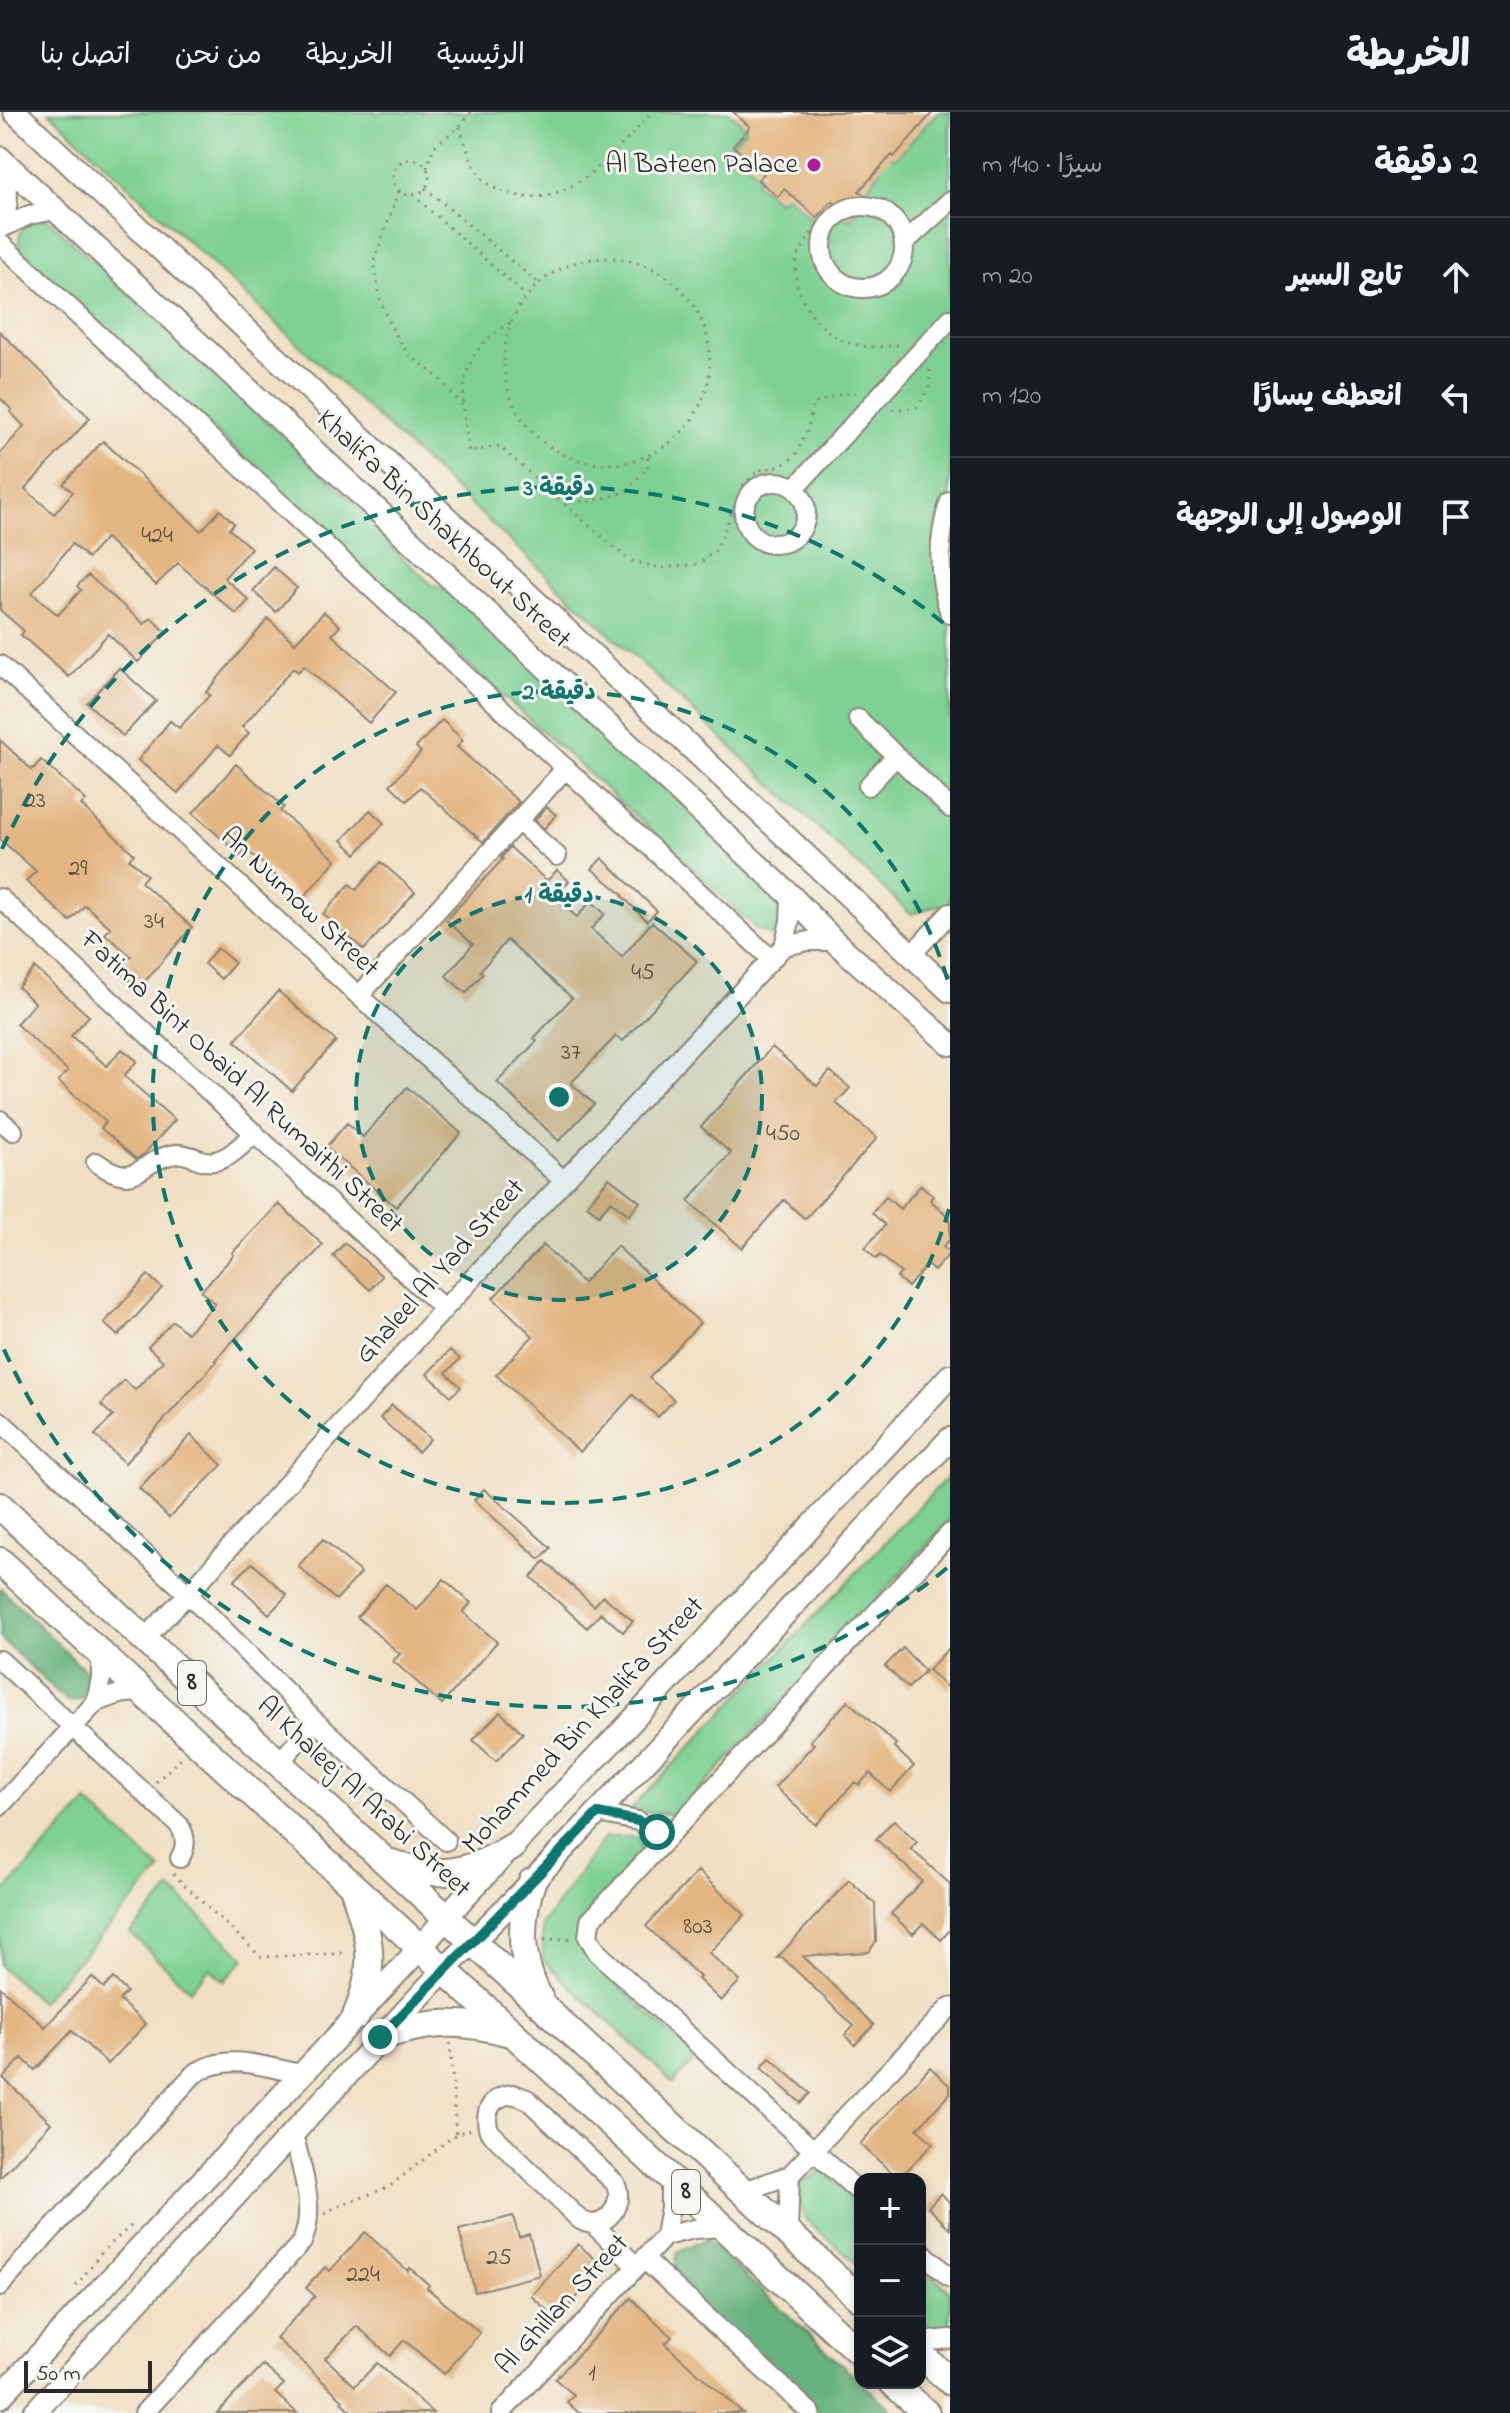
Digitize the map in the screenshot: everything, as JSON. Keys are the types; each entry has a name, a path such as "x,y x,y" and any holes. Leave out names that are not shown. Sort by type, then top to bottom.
{"highway":[{"name":"Al Khaleej Al Arabi Street","path":"0,1506 854,2293"},
{"name":"8","path":"0,1561 854,2347"},
{"path":"385,1861 414,1870 445,1874 473,1867 512,1847"},
{"path":"532,1882 524,1911 522,1941 530,1977 547,2010"},
{"path":"352,1884 364,1917 370,1952 367,1984 356,2016"},
{"path":"380,2037 417,2026 449,2022 477,2024 510,2033"},
{"path":"926,2359 950,2381"},
{"path":"900,2389 926,2413"}],"main road":[{"name":"Khalifa Bin Shakhbout Street","path":"15,112 950,991"},
{"name":"Khalifa Bin Shakhbout Street","path":"2,160 791,896 834,941 950,1044"},
{"name":"Mohammed Bin Khalifa Street","path":"0,2397 950,1376"},
{"path":"34,2413 380,2037 598,1813 950,1439"}],"street":[{"path":"1,233 9,198 9,184 2,160"},
{"path":"905,242 896,220 876,207 852,206 832,218 821,239 824,263 839,281 861,289 884,283 901,266 905,242 950,201"},
{"path":"1,233 29,215 56,210"},
{"path":"1,233 566,768 778,952"},
{"path":"795,488 950,319"},
{"path":"950,501 940,561 950,614"},
{"name":"An Numow Street","path":"0,665 563,1180"},
{"path":"858,719 896,756 946,795"},
{"path":"868,786 896,756"},
{"path":"359,996 566,768"},
{"path":"518,821 557,856"},
{"path":"778,952 790,921 791,896"},
{"name":"Fatima Bint Obaid Al Rumaithi Street","path":"0,898 444,1309"},
{"path":"911,955 950,913"},
{"path":"778,952 809,941 834,941"},
{"name":"Ghaleel Al Yad Street","path":"144,1639 563,1180 778,952"},
{"path":"96,1162 114,1174 134,1174 161,1158 180,1153 209,1162 228,1157 255,1133"},
{"path":"0,1421 188,1594 315,1721 446,1841"},
{"path":"854,2187 598,1953 588,1937 590,1921 950,1533"},
{"path":"96,1702 101,1678 101,1654"},
{"path":"0,1660 179,1825 185,1845 174,1864"},
{"path":"0,1806 96,1702 119,1694 142,1691"},
{"path":"279,1763 315,1721"},
{"path":"598,1813 638,1821 665,1838"},
{"path":"744,2191 790,2175 950,2007"},
{"path":"0,2286 201,2069 218,2062 236,2061 301,2074"},
{"path":"594,2225 605,2221 619,2199 618,2188 611,2178 527,2099 513,2094 493,2102 487,2123 494,2137 583,2223 594,2225 640,2263 811,2413"},
{"path":"144,2413 297,2250 306,2233 309,2204 293,2133"},
{"path":"788,2232 790,2175"},
{"name":"Al Ghillan Street","path":"514,2409 665,2236 670,2207 670,2177"},
{"name":"Al Ghillan Street","path":"665,2236 694,2229 723,2227"},
{"path":"926,2256 950,2278"},
{"path":"926,2341 950,2339"}],"path":[{"path":"413,195 425,188 434,146 459,127 471,112"},
{"path":"459,127 481,177 497,191 528,198 562,193 605,162 652,112"},
{"path":"427,168 420,161 403,160 395,166 393,184 399,191 413,195 526,296"},
{"path":"425,188 538,283"},
{"path":"399,191 374,261 380,299 389,323 407,353 438,377 462,405"},
{"path":"510,323 479,346 465,377 462,405 469,452 499,446 629,560 660,568 698,564 716,550 744,484 759,470 781,466 795,456 808,428 813,404 857,392 895,411 918,407 929,387 930,368 920,352 902,344 884,347 852,343 832,336 812,315 799,293 796,264 816,226"},
{"path":"622,258 665,274 696,306 711,348 707,392 685,431 648,457 600,465 554,451 519,417 503,371 510,323 526,296 538,283 577,262 622,258"},
{"path":"562,502 595,501 625,492 648,468 648,457"},
{"path":"145,1793 183,1756"},
{"path":"174,1864 261,1957 359,1953"},
{"path":"540,1940 588,1937"},
{"path":"450,2035 456,2134"},
{"path":"306,2233 330,2210 390,2186 456,2134 487,2123"}],"green space":[{"path":"49,112 729,112 747,128 729,148 761,176 755,182 778,201 785,194 816,221 831,204 850,219 870,196 864,190 881,170 872,161 882,149 895,159 937,112 950,112 950,916 939,905 911,914"},
{"path":"45,217 383,529 391,547 432,585 457,595 791,906 790,927 772,936 757,930 20,249 19,237 24,227"},
{"path":"950,1474 950,1520 677,1815 630,1810"},
{"path":"0,1588 92,1677 88,1692 83,1697 67,1701 0,1638"},
{"path":"87,1802 161,1870 40,2002 0,1966 0,1897"},
{"path":"605,1837 638,1837 642,1852 580,1923 581,1951 696,2058 673,2083 543,1960 542,1925"},
{"path":"171,1889 245,1958 224,1981 210,1968 190,1990 130,1933"},
{"path":"822,2171 854,2198 854,2261 805,2219 798,2198 800,2183"},
{"path":"705,2239 854,2375 854,2389 869,2389 895,2413 811,2413 673,2287 677,2253"},
{"path":"926,2268 950,2292 950,2325 932,2329 926,2324"}],"building":[{"name":"Al Bateen Palace","path":"733,112 933,112 859,191 866,197 850,216 832,201 817,218 784,189 778,197 758,180 764,173 733,146 750,127"},
{"path":"0,332 90,418 25,489 54,514 73,492 63,484 103,441 201,531 220,510 234,523 229,529 251,548 224,578 249,600 236,614 178,563 156,585 106,538 88,558 72,544 32,593 58,615 81,590 77,586 88,575 144,624 151,618 166,632 138,662 108,634 69,677 21,635 24,631 0,610 0,454 24,426 0,398"},
{"path":"274,567 297,588 276,612 253,591"},
{"path":"324,612 340,626 332,635 396,692 369,723 304,666 298,672 293,668 242,727 249,733 230,755 218,745 178,793 138,760 170,721 179,728 210,695 206,692 268,619 295,643"},
{"path":"119,668 156,701 123,736 87,703"},
{"path":"442,720 463,740 457,747 519,802 483,842 420,787 407,801 390,785 421,752 416,747"},
{"path":"0,740 32,770 41,760 86,800 81,805 134,854 129,859 147,875 141,882 192,927 139,988 118,971 131,956 105,934 111,928 85,905 70,921 26,881 36,871 0,839"},
{"path":"236,764 284,807 280,811 336,860 302,899 246,849 241,856 193,813"},
{"path":"547,807 556,815 544,829 535,820"},
{"path":"370,810 384,823 356,854 342,840"},
{"path":"510,847 547,881 557,870 569,881 554,897 577,917 591,901 605,914 591,929 622,957 652,922 697,961 623,1041 616,1036 571,1083 594,1104 559,1141 497,1082 537,1041 534,1038 572,998 507,940 466,993 446,976 473,944 446,920 503,859"},
{"path":"602,858 657,911 647,921 623,895 592,869"},
{"path":"381,862 415,892 364,950 323,914 350,884 356,890"},
{"path":"217,948 235,963 221,979 204,964"},
{"path":"35,968 89,1016 71,1036 107,1066 122,1049 137,1061 124,1076 175,1120 136,1159 101,1128 106,1122 58,1081 68,1071 16,1024 35,1003 18,987"},
{"path":"278,991 336,1041 292,1091 235,1041"},
{"path":"772,1047 817,1086 830,1071 850,1088 836,1103 877,1138 805,1219 784,1200 742,1248 688,1201 731,1153 701,1127"},
{"path":"407,1087 461,1133 396,1207 326,1147 347,1123 363,1137"},
{"path":"609,1178 640,1202 629,1215 611,1201 599,1215 587,1205"},
{"path":"921,1185 933,1196 930,1200 950,1218 950,1239 943,1247 950,1253 934,1271 927,1265 908,1287 897,1277 901,1273 880,1255 876,1259 865,1248 885,1225 872,1213 886,1197 900,1209"},
{"path":"279,1204 323,1245 215,1360 125,1463 95,1435 113,1416 101,1405 124,1380 135,1390 163,1361 148,1347 173,1321 187,1333 215,1304 201,1291"},
{"path":"345,1243 382,1276 370,1290 333,1256"},
{"path":"543,1245 583,1283 617,1246 700,1323 649,1378 674,1400 658,1417 633,1395 580,1452 496,1375 533,1336 493,1298"},
{"path":"148,1275 162,1288 118,1336 104,1323"},
{"path":"450,1350 460,1359 446,1373 461,1387 451,1396 427,1374"},
{"path":"392,1405 430,1439 418,1452 380,1418"},
{"path":"191,1435 222,1465 169,1518 139,1488"},
{"path":"484,1489 551,1548 540,1559 474,1500"},
{"path":"323,1539 361,1573 336,1600 298,1566"},
{"path":"545,1561 594,1606 603,1596 633,1621 623,1632 601,1613 587,1628 531,1577"},
{"path":"252,1563 287,1595 269,1614 234,1581"},
{"path":"444,1579 471,1603 463,1612 497,1642 442,1704 393,1661 400,1654 357,1617 386,1584 417,1610"},
{"path":"950,1647 950,1690 928,1670"},
{"path":"903,1648 925,1671 908,1688 885,1666"},
{"path":"848,1701 896,1744 894,1747 914,1766 890,1792 870,1773 859,1785 855,1782 816,1825 775,1787 814,1744 810,1741"},
{"path":"500,1712 523,1733 496,1761 473,1740"},
{"path":"894,1820 917,1842 911,1849 950,1884 950,1930 941,1940 923,1923 913,1934 891,1914 922,1881 876,1839"},
{"path":"698,1871 745,1915 709,1953 740,1981 721,2001 646,1926"},
{"path":"849,1880 875,1904 876,1941 869,1952 803,1956 874,2025 855,2045 845,2035 854,2026 783,1958 777,1958"},
{"path":"92,1977 104,1988 113,1978 127,1992 119,2000 146,2024 108,2064 72,2031 35,2070 22,2058 3,2078 51,2123 0,2178 0,1987 45,2027"},
{"path":"770,2058 810,2093 801,2103 761,2068"},
{"path":"930,2067 950,2086 950,2093 917,2129 933,2143 905,2173 892,2173 860,2144"},
{"path":"941,2193 950,2203 950,2229 928,2207"},
{"path":"513,2216 519,2237 529,2234 540,2275 475,2292 459,2230"},
{"path":"365,2232 408,2271 410,2268 429,2285 427,2288 480,2333 444,2374 404,2340 390,2356 357,2326 325,2358 355,2386 377,2363 433,2413 353,2413 276,2338 315,2296 306,2288 325,2267 330,2271"},
{"path":"578,2244 604,2267 557,2319 531,2296"},
{"path":"631,2298 672,2337 665,2344 743,2413 579,2413 567,2402 574,2395 555,2379"},
{"path":"263,2365 284,2384 275,2393 297,2413 217,2413"}],"place":[{"name":"Al Bateen Palace","path":"814,165"}],"route":[{"path":"380,2037 598,1813 638,1821 657,1832"}]}
